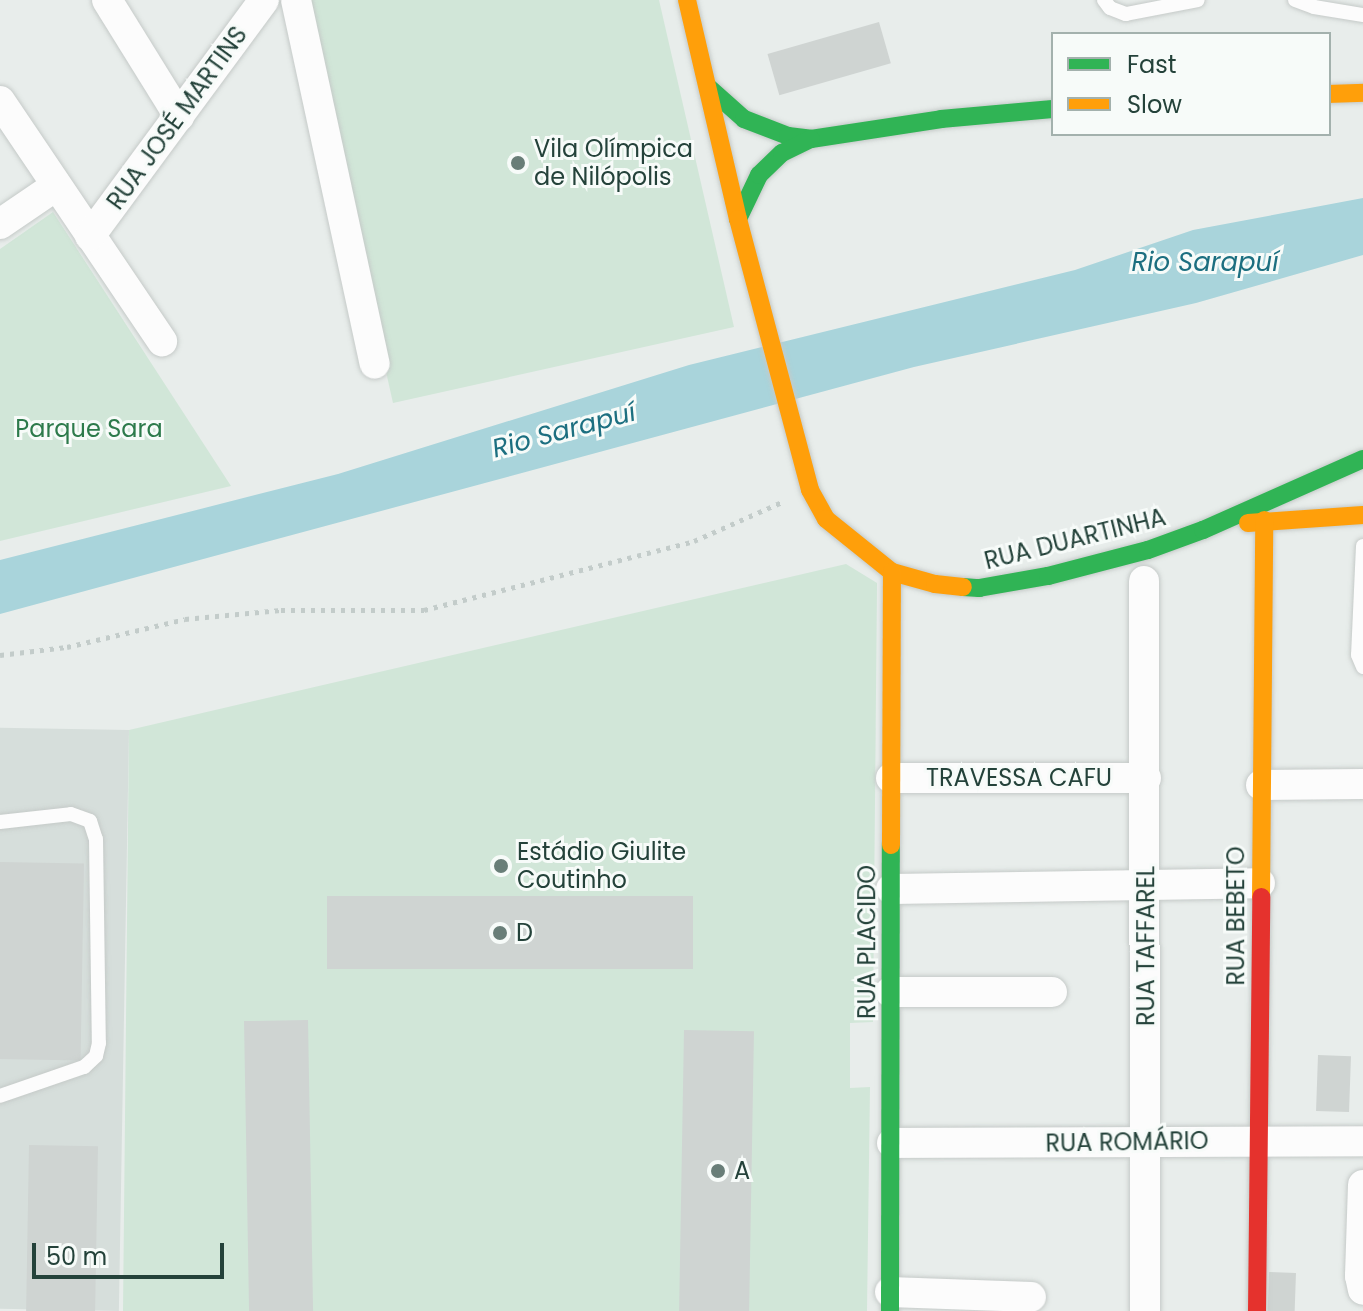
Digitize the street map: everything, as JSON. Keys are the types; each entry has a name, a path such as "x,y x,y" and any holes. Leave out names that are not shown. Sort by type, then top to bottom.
{"main road":[{"name":"RUA DUARTINHA","path":"687,0 738,219 762,298 810,490 826,519 892,572 935,584 979,588 1048,576 1148,550 1203,530 1363,459"},
{"path":"708,87 744,119 788,136 811,139 941,119 1051,109"},
{"path":"1336,94 1363,93"},
{"path":"738,219 759,175 782,153 811,139"},
{"name":"RUA DUARTINHA","path":"1203,530 1264,520 1363,515"},
{"name":"RUA BEBETO","path":"1257,1311 1264,520"},
{"name":"RUA PLACIDO","path":"890,1302 892,572"}],"street":[{"path":"107,0 179,116"},
{"name":"RUA JOSÉ MARTINS","path":"90,236 264,0"},
{"path":"296,0 375,364"},
{"path":"0,101 162,341"},
{"path":"0,224 56,186"},
{"name":"RUA TAFFAREL","path":"1144,581 1145,1311"},
{"name":"TRAVESSA CAFU","path":"891,778 1146,778"},
{"path":"1261,785 1363,784"},
{"path":"891,889 1260,883"},
{"path":"890,992 1052,992"},
{"name":"RUA ROMÁRIO","path":"892,1143 1363,1141"},
{"path":"1363,1185 1360,1276 1363,1290"},
{"path":"890,1302 1031,1297"}],"lane":[{"path":"1104,0 1110,8 1126,14 1198,0"},
{"path":"1295,0 1314,7 1363,15"},
{"path":"1363,546 1358,655 1363,667"},
{"path":"0,822 71,814 90,821 96,839 99,1043 96,1056 84,1067 0,1096"}],"path":[{"path":"0,655 67,647 185,619 281,610 424,610 694,541 810,490"}],"shaded area":[{"path":"0,728 129,730 119,1311 0,1309"}],"green space":[{"name":"Vila Olímpica de Nilópolis","path":"303,0 659,0 734,327 393,403"},
{"name":"Parque Sara","path":"53,212 231,486 0,541 0,249"},
{"name":"Estádio Giulite Coutinho","path":"846,564 877,583 873,1022 850,1023 850,1088 870,1087 867,1311 123,1311 129,730"}],"water":[{"name":"Rio Sarapuí","path":"1363,198 1363,255 1196,303 914,367 0,614 0,560 338,474 689,365 1075,270 1193,230"}],"building":[{"path":"879,22 891,63 779,95 767,54"},
{"path":"0,862 84,863 81,1060 0,1059"},
{"name":"D","path":"327,896 693,896 693,969 327,969"},
{"path":"308,1020 313,1311 249,1311 244,1021"},
{"name":"A","path":"684,1030 754,1031 749,1311 679,1311"},
{"path":"1318,1055 1351,1056 1349,1112 1316,1111"},
{"path":"29,1145 98,1146 95,1311 26,1311"},
{"path":"1269,1272 1296,1273 1295,1311 1268,1311"}],"traffic: fast":[{"path":"708,87 744,119 788,136 811,139 941,119 1051,109"},
{"path":"738,219 759,175 782,153 811,139"},
{"path":"963,587 979,588 1048,576 1148,550 1203,530 1363,459"},
{"path":"890,1311 891,845"}],"traffic: slow":[{"path":"687,0 738,219 810,490 826,519 892,572 935,584 963,587"},
{"path":"1331,94 1363,93"},
{"path":"1248,523 1363,515"},
{"path":"1261,897 1264,520"},
{"path":"891,845 892,572"}],"traffic: jam":[{"path":"1257,1311 1261,897"}],"place":[{"name":"Vila Olímpica de Nilópolis","path":"518,163"},
{"name":"Estádio Giulite Coutinho","path":"501,866"},
{"name":"D","path":"500,933"},
{"name":"A","path":"718,1171"}]}
